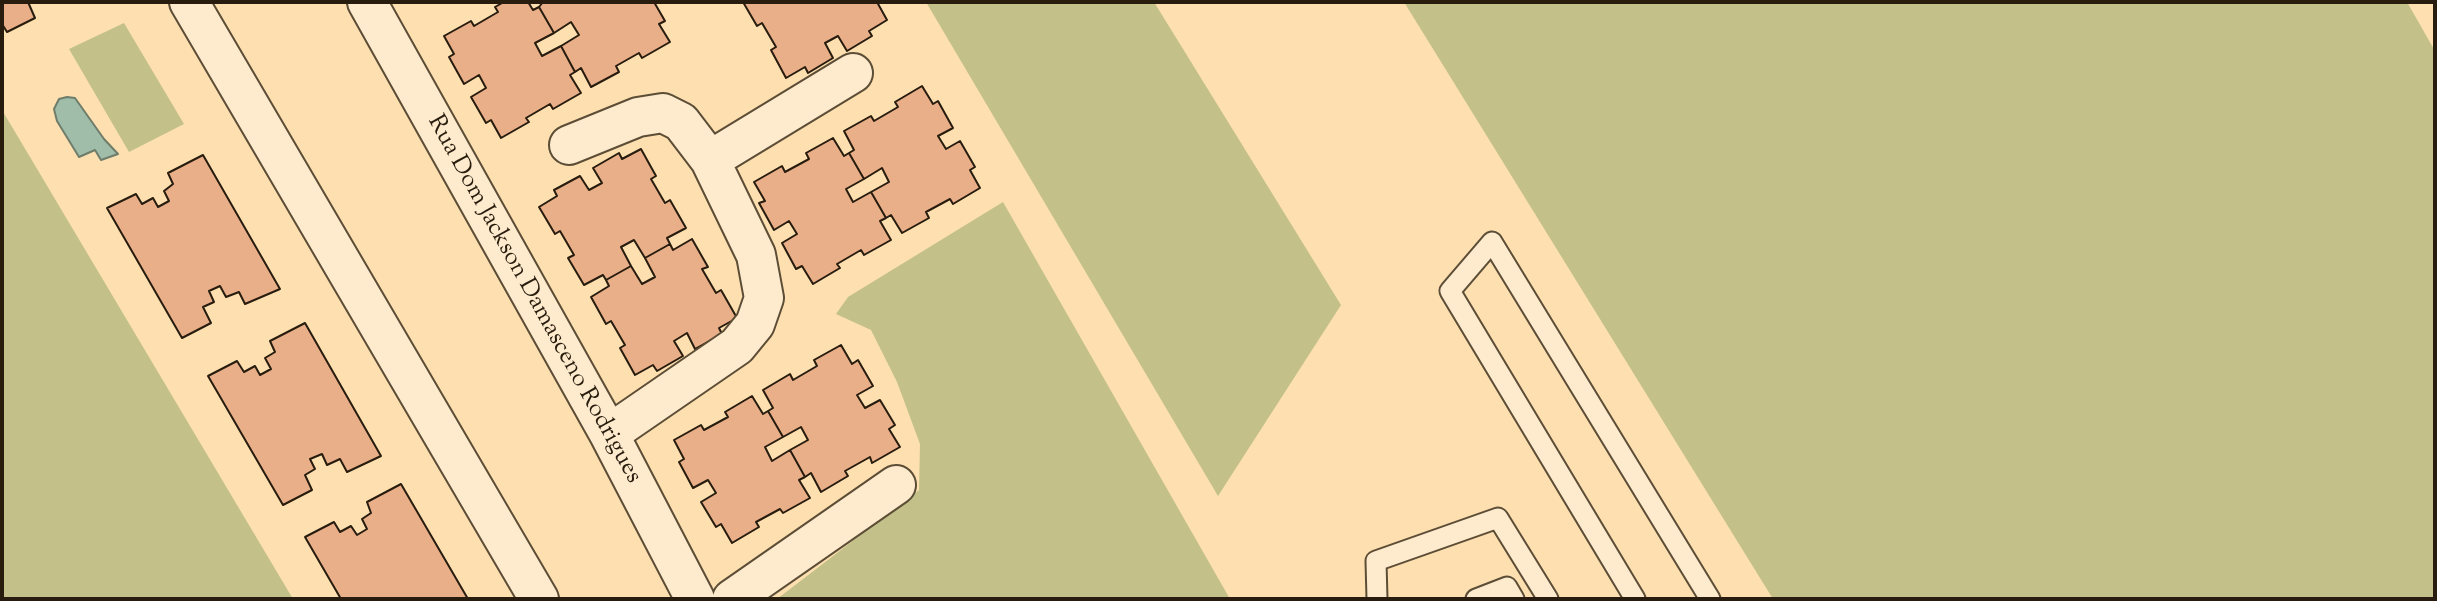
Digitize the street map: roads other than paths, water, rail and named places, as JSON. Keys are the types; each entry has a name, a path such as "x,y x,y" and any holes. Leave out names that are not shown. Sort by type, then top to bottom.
{"street":[{"path":"189,2 539,599"},
{"name":"Rua Dom Jackson Damasceno Rodrigues","path":"367,2 609,433 695,599"},
{"path":"710,160 853,73"},
{"path":"569,145 638,117 663,113 681,122 710,160 756,255 764,298 755,324 737,346 609,433"},
{"path":"732,599 896,485"}],"lane":[{"path":"1635,599 1450,291 1492,242 1710,599"},
{"path":"1377,599 1376,561 1498,518 1548,599"},
{"path":"1476,599 1507,587 1514,599"}]}
